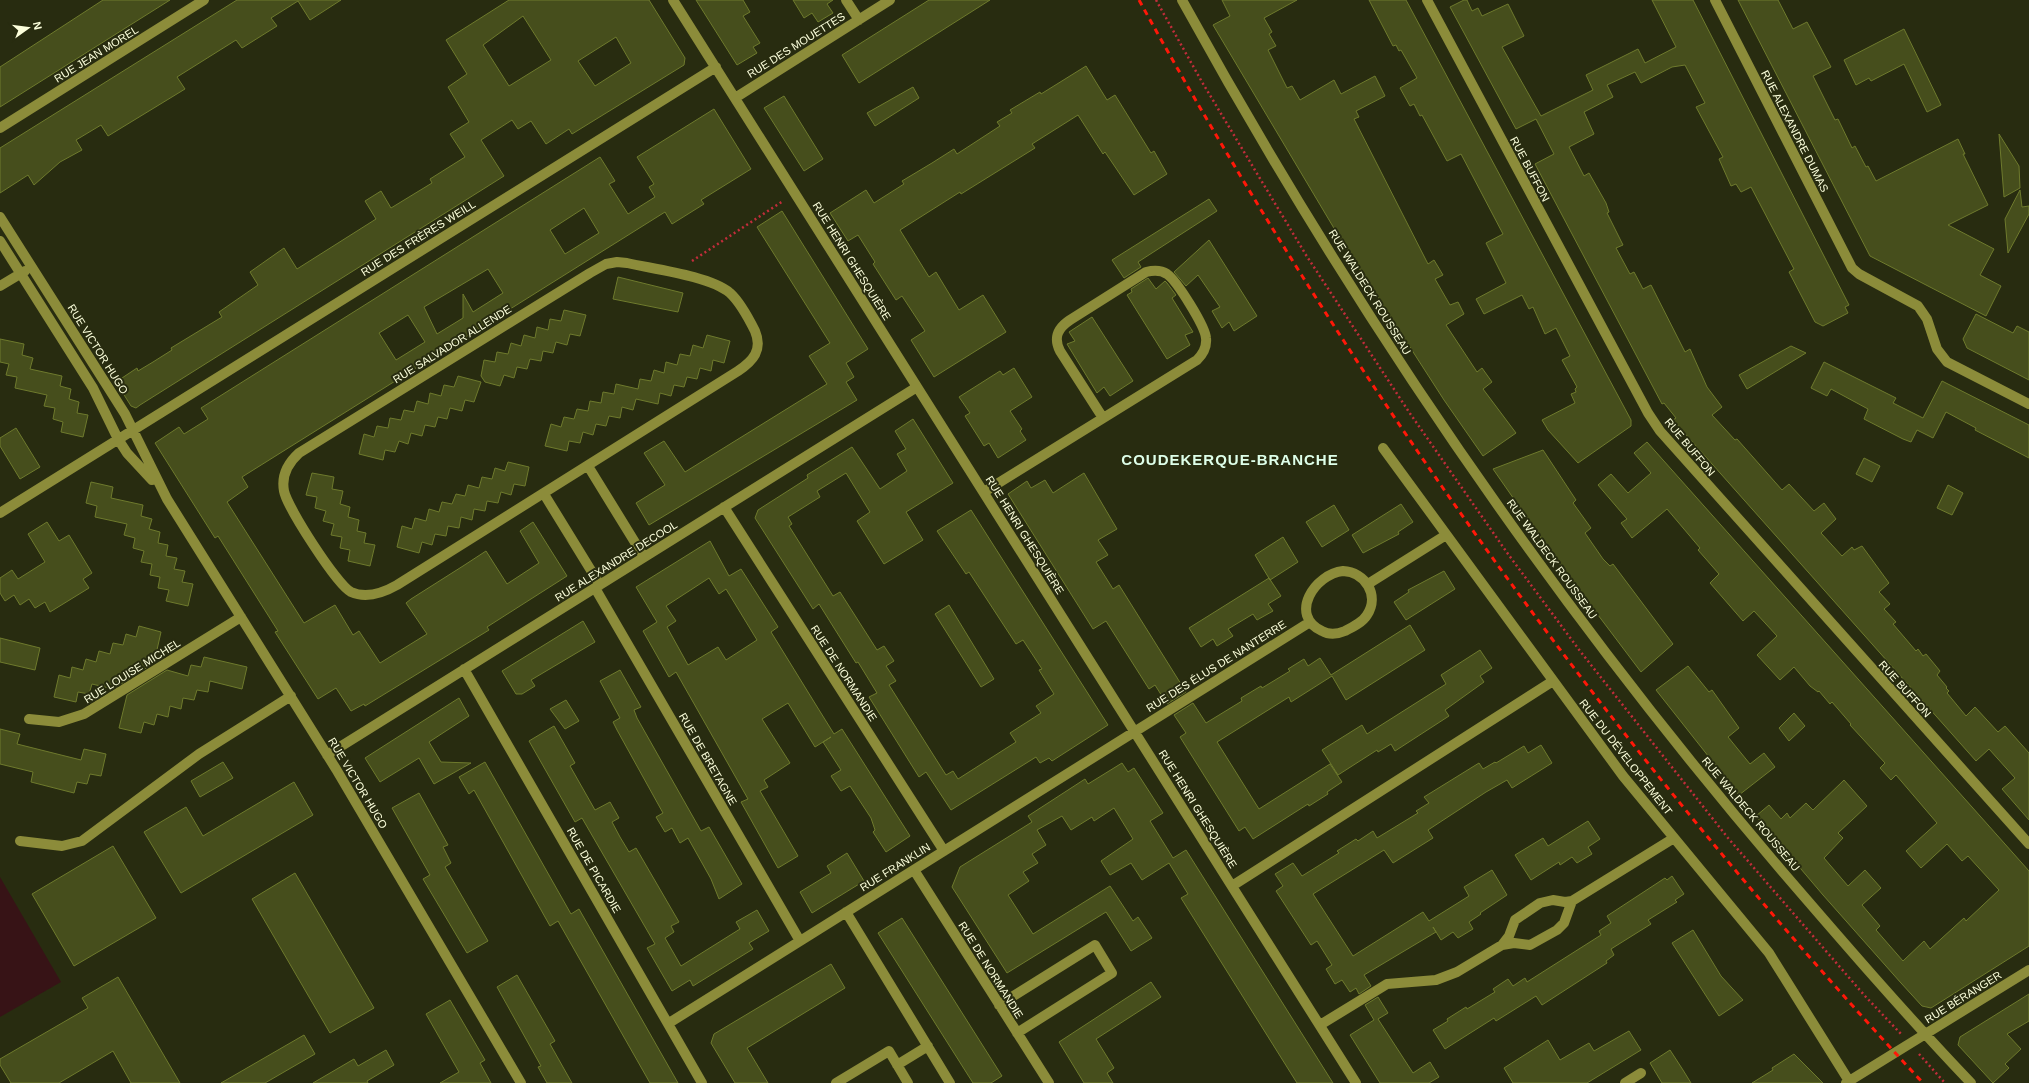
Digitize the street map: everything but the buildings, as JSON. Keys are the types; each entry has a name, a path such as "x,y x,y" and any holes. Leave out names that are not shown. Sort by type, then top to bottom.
{"street":[{"name":"RUE JEAN MOREL","path":"0,128 204,0"},
{"name":"RUE HENRI GHESQUIÈRE","path":"673,0 1356,1083"},
{"path":"846,0 859,20"},
{"name":"RUE DES MOUETTES","path":"735,98 890,0"},
{"name":"RUE WALDECK ROUSSEAU","path":"1182,0 1246,112 1360,299 1437,417 1539,562 1607,655 1681,750 1800,893 1925,1035 1971,1083"},
{"name":"RUE BUFFON","path":"1427,0 1644,406 1660,431 2029,844"},
{"name":"RUE ALEXANDRE DUMAS","path":"1715,0 1848,263 1855,272 1918,306 1927,319 1939,353 1947,362 2029,404"},
{"name":"RUE DES FRÈRES WEILL","path":"0,513 716,67"},
{"name":"RUE VICTOR HUGO","path":"0,217 125,414 167,499 327,755 521,1083"},
{"name":"RUE VICTOR HUGO","path":"0,241 93,388 118,439 127,453 167,499"},
{"name":"RUE SALVADOR ALLENDE","path":"621,262 716,284 731,294 738,302 756,334 758,341 757,353 754,358 745,366 588,466 397,585 378,594 366,595 351,592 336,578 291,508 284,491 288,464 299,453 600,266 621,262"},
{"path":"0,286 32,266"},
{"path":"984,492 1197,360 1205,348 1206,339 1201,324 1174,281 1163,272 1155,270 1146,272 1070,320 1059,330 1056,338 1060,351 1103,418"},
{"name":"RUE ALEXANDRE DECOOL","path":"327,755 917,387"},
{"name":"RUE DU DÉVELOPPEMENT","path":"1383,448 1623,776 1769,953 1848,1082"},
{"path":"588,466 644,557"},
{"path":"544,494 597,586"},
{"name":"RUE DE NORMANDIE","path":"724,507 944,851"},
{"path":"1368,584 1446,535"},
{"path":"1337,572 1349,572 1360,576 1368,584 1372,599 1370,610 1364,619 1355,626 1343,632 1332,634 1321,631 1310,622 1307,612 1307,600 1316,585 1326,577 1337,572"},
{"name":"RUE DE BRETAGNE","path":"597,586 800,941"},
{"name":"RUE LOUISE MICHEL","path":"29,719 59,722 84,714 241,617"},
{"name":"RUE DES ÉLUS DE NANTERRE","path":"1134,731 1310,622"},
{"name":"RUE DE PICARDIE","path":"464,669 669,1023 702,1083"},
{"path":"1232,886 1553,681"},
{"path":"20,841 62,846 82,841 199,754 291,696"},
{"name":"RUE FRANKLIN","path":"669,1023 1134,731"},
{"path":"1502,945 1515,920 1540,903 1553,900 1565,902 1572,901 1674,838"},
{"name":"RUE DE NORMANDIE","path":"914,870 1049,1083"},
{"path":"1320,1025 1387,984 1428,981 1449,976 1502,945 1514,943 1530,945 1557,930 1564,923 1572,901"},
{"path":"846,912 950,1083"},
{"path":"999,1005 1094,945 1112,973 1017,1033"},
{"name":"RUE BÉRANGER","path":"1848,1082 2029,970"},
{"path":"898,1065 928,1046"},
{"path":"836,1083 889,1051 908,1083"},
{"path":"1624,1083 1641,1073"}],"path":[{"path":"673,274 795,194"}],"shaded area":[{"path":"0,877 61,982 0,1017"}],"railway":[{"path":"1139,0 1222,145 1310,288 1402,428 1498,566 1598,700 1703,831 1811,959 1923,1083"}],"district":[{"name":"COUDEKERQUE-BRANCHE","path":"1230,460"}]}
